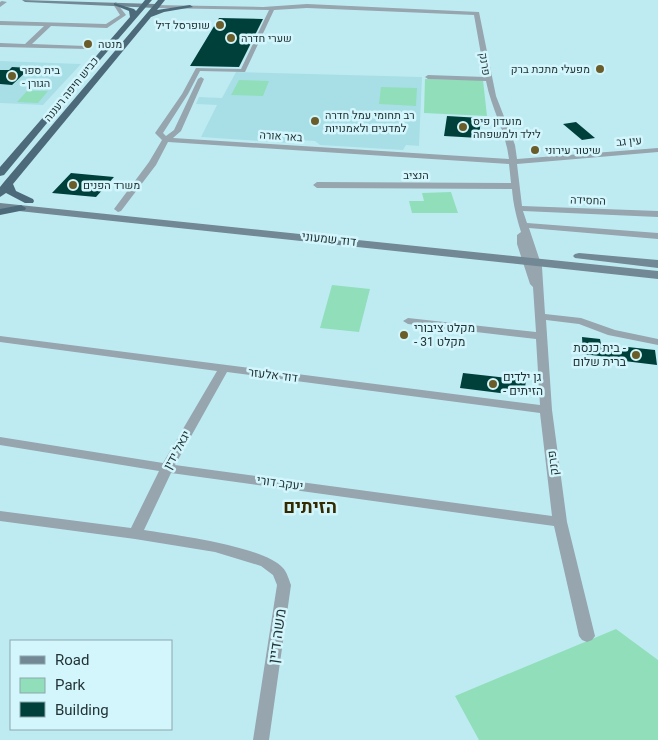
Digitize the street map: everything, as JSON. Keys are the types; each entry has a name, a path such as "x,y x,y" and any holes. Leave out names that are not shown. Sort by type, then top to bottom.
{"highway":[{"path":"119,3 134,0"},
{"path":"167,0 179,4"},
{"path":"119,3 132,10 133,17"},
{"name":"כביש חיפה רעננה","path":"0,173 133,17 153,3"},
{"name":"כביש חיפה רעננה","path":"0,196 94,78 148,17 153,3"},
{"path":"148,17 163,10 190,7"},
{"path":"8,184 11,193 25,204"},
{"path":"0,212 25,204"}],"main road":[{"path":"24,0 153,3"},
{"path":"83,0 119,3"},
{"name":"דוד שמעוני","path":"0,196 25,204 529,256 658,264"},
{"name":"דוד שמעוני","path":"0,206 25,204 118,209 529,256 658,275"}],"street":[{"path":"0,22 107,26 123,15 119,3"},
{"path":"153,3 259,6 272,9"},
{"path":"153,3 190,7 272,9"},
{"name":"פרנק","path":"272,9 306,6 477,13 487,79 503,127 511,144 518,208 529,256 538,274 537,287 546,410 560,522 587,636"},
{"path":"166,140 159,133 185,94 198,69 243,71 272,9"},
{"path":"27,46 50,24"},
{"path":"0,45 86,48"},
{"path":"118,209 153,163 166,140 177,131 198,83 208,70"},
{"path":"428,77 487,79"},
{"name":"באר אורה","path":"166,140 513,162"},
{"name":"עין גב","path":"513,162 658,150"},
{"name":"הנציב","path":"317,185 515,186"},
{"name":"החסידה","path":"518,208 658,214"},
{"path":"523,228 658,236"},
{"path":"539,316 581,321 612,333 658,342"},
{"path":"408,321 540,336"},
{"name":"דוד אלעזר","path":"0,339 546,410"},
{"name":"יגאל ידין","path":"136,534 167,468 224,368"},
{"name":"יעקב דורי","path":"0,441 167,468 560,522"},
{"name":"משה דיין","path":"0,516 136,534 243,554 266,562 279,572 284,585 261,740"}],"shaded area":[{"path":"0,61 81,64 43,105 0,103"},
{"name":"רב תחומי עמל חדרה למדעים ולאמנויות","path":"236,72 422,77 419,146 406,145 403,150 320,145 315,141 295,140 289,143 201,137 217,105 196,104 199,97 222,98"}],"green space":[{"path":"425,79 483,80 487,116 424,113"},
{"path":"239,80 269,81 263,96 231,95"},
{"path":"381,87 417,88 416,106 379,104"},
{"path":"27,91 48,91 38,103 17,102"},
{"path":"451,192 458,213 412,213 409,201 424,201 422,193"},
{"path":"332,285 370,289 359,332 320,328"},
{"path":"616,629 658,660 658,740 479,740 455,696"}],"building":[{"name":"שערי חדרה","path":"219,18 263,19 239,67 190,66"},
{"name":"בית ספר - הגורן","path":"12,67 30,68 12,85 0,84 0,70 9,70"},
{"name":"מועדון פיס לילד ולמשפחה","path":"447,116 481,118 479,138 444,136"},
{"path":"576,122 595,138 582,140 563,124"},
{"path":"71,173 114,177 96,197 52,193"},
{"path":"582,337 600,339 601,344 655,350 657,365 583,354"},
{"name":"גן ילדים - הזיתים","path":"463,373 526,380 524,396 460,388"}],"place":[{"name":"שופרסל דיל","path":"220,25"},
{"name":"שערי חדרה","path":"231,38"},
{"name":"מנטה","path":"88,44"},
{"name":"מפעלי מתכת ברק","path":"600,69"},
{"name":"בית ספר - הגורן","path":"12,76"},
{"name":"רב תחומי עמל חדרה למדעים ולאמנויות","path":"315,121"},
{"name":"מועדון פיס לילד ולמשפחה","path":"463,127"},
{"name":"שיטור עירוני","path":"535,150"},
{"name":"משרד הפנים","path":"73,185"},
{"name":"מקלט ציבורי - מקלט 31","path":"404,335"},
{"name":"בית כנסת - ברית שלום","path":"636,355"},
{"name":"גן ילדים - הזיתים","path":"493,384"}],"district":[{"name":"הזיתים","path":"310,507"}]}
